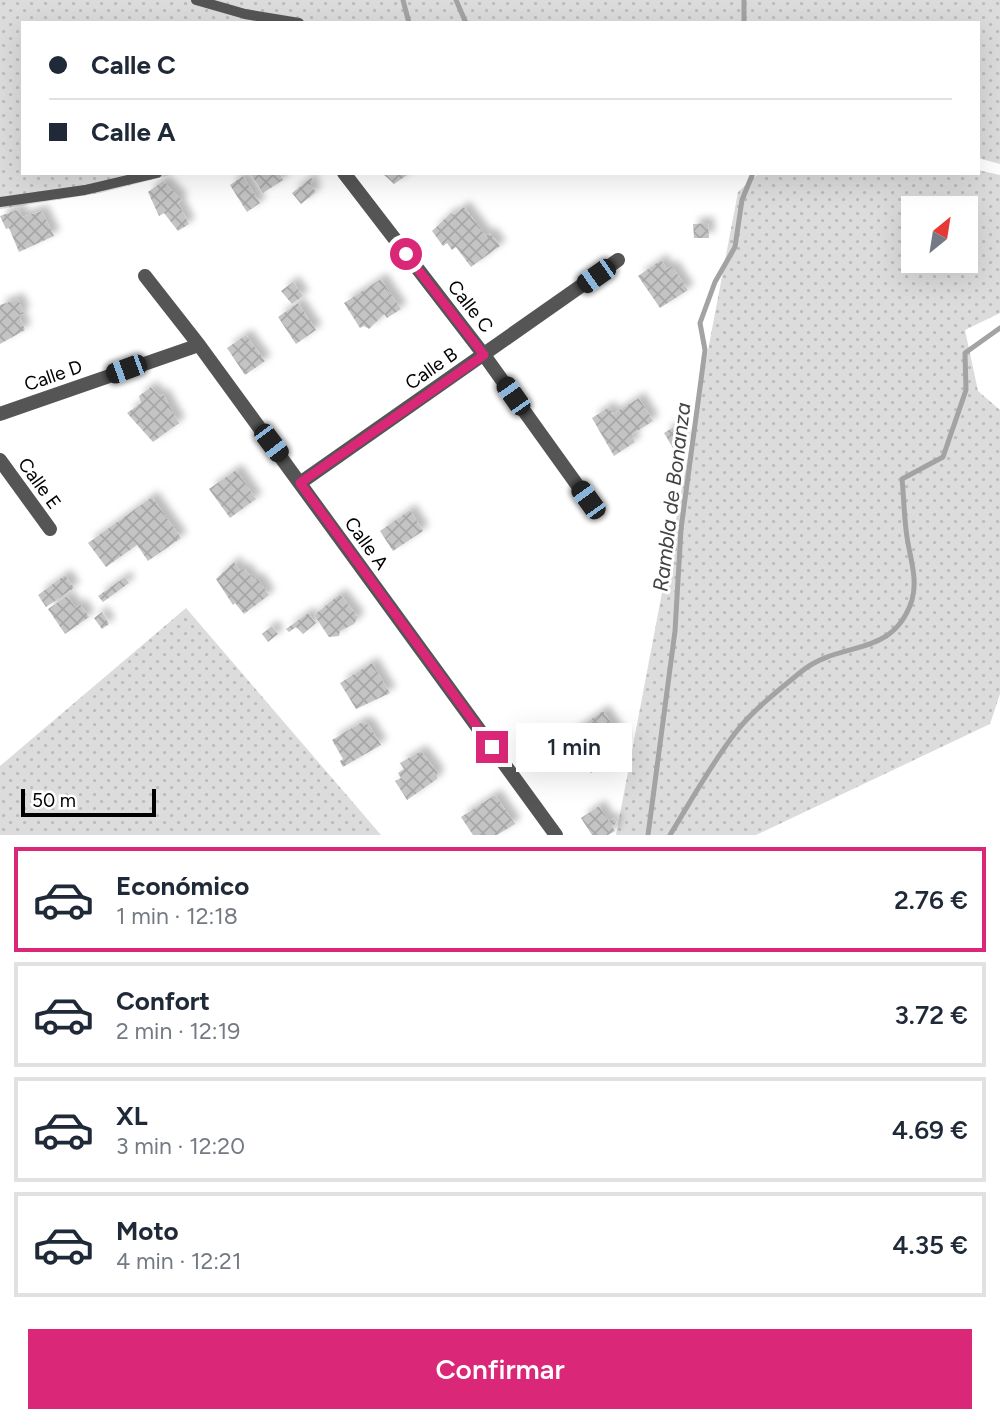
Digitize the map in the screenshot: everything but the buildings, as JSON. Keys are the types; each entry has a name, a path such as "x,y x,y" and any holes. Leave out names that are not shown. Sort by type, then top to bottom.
{"street":[{"name":"Calle C","path":"346,175 484,355 588,500"},
{"name":"Calle B","path":"300,483 618,260"},
{"name":"Calle A","path":"145,276 199,345 556,835"},
{"name":"Calle D","path":"0,414 199,345"},
{"name":"Calle E","path":"0,460 50,529"}],"lane":[{"path":"196,0 245,14 287,21"},
{"path":"0,202 85,190 149,175"}],"shaded area":[{"path":"0,0 1000,0 1000,164 980,159 980,21 21,21 21,175 170,175 100,193 0,209"},
{"path":"980,170 1000,175 1000,313 965,330 978,391 1000,410 1000,694 990,724 756,835 616,835 738,192 757,175 980,175"},
{"path":"186,608 381,835 0,835 0,766"}],"waterway":[{"path":"403,0 408,21"},
{"path":"456,0 465,21"},
{"name":"Rambla de Bonanza","path":"744,0 744,21"},
{"name":"Rambla de Bonanza","path":"648,835 675,631 681,529 705,350 700,323 715,282 735,247 742,200 752,175"},
{"path":"670,835 727,744 759,708 817,661 879,640 892,632 903,619 912,600 914,584 902,479 943,457 966,390 965,353 1000,328"}],"route":[{"path":"406,254 484,355 300,483 492,747"}]}
